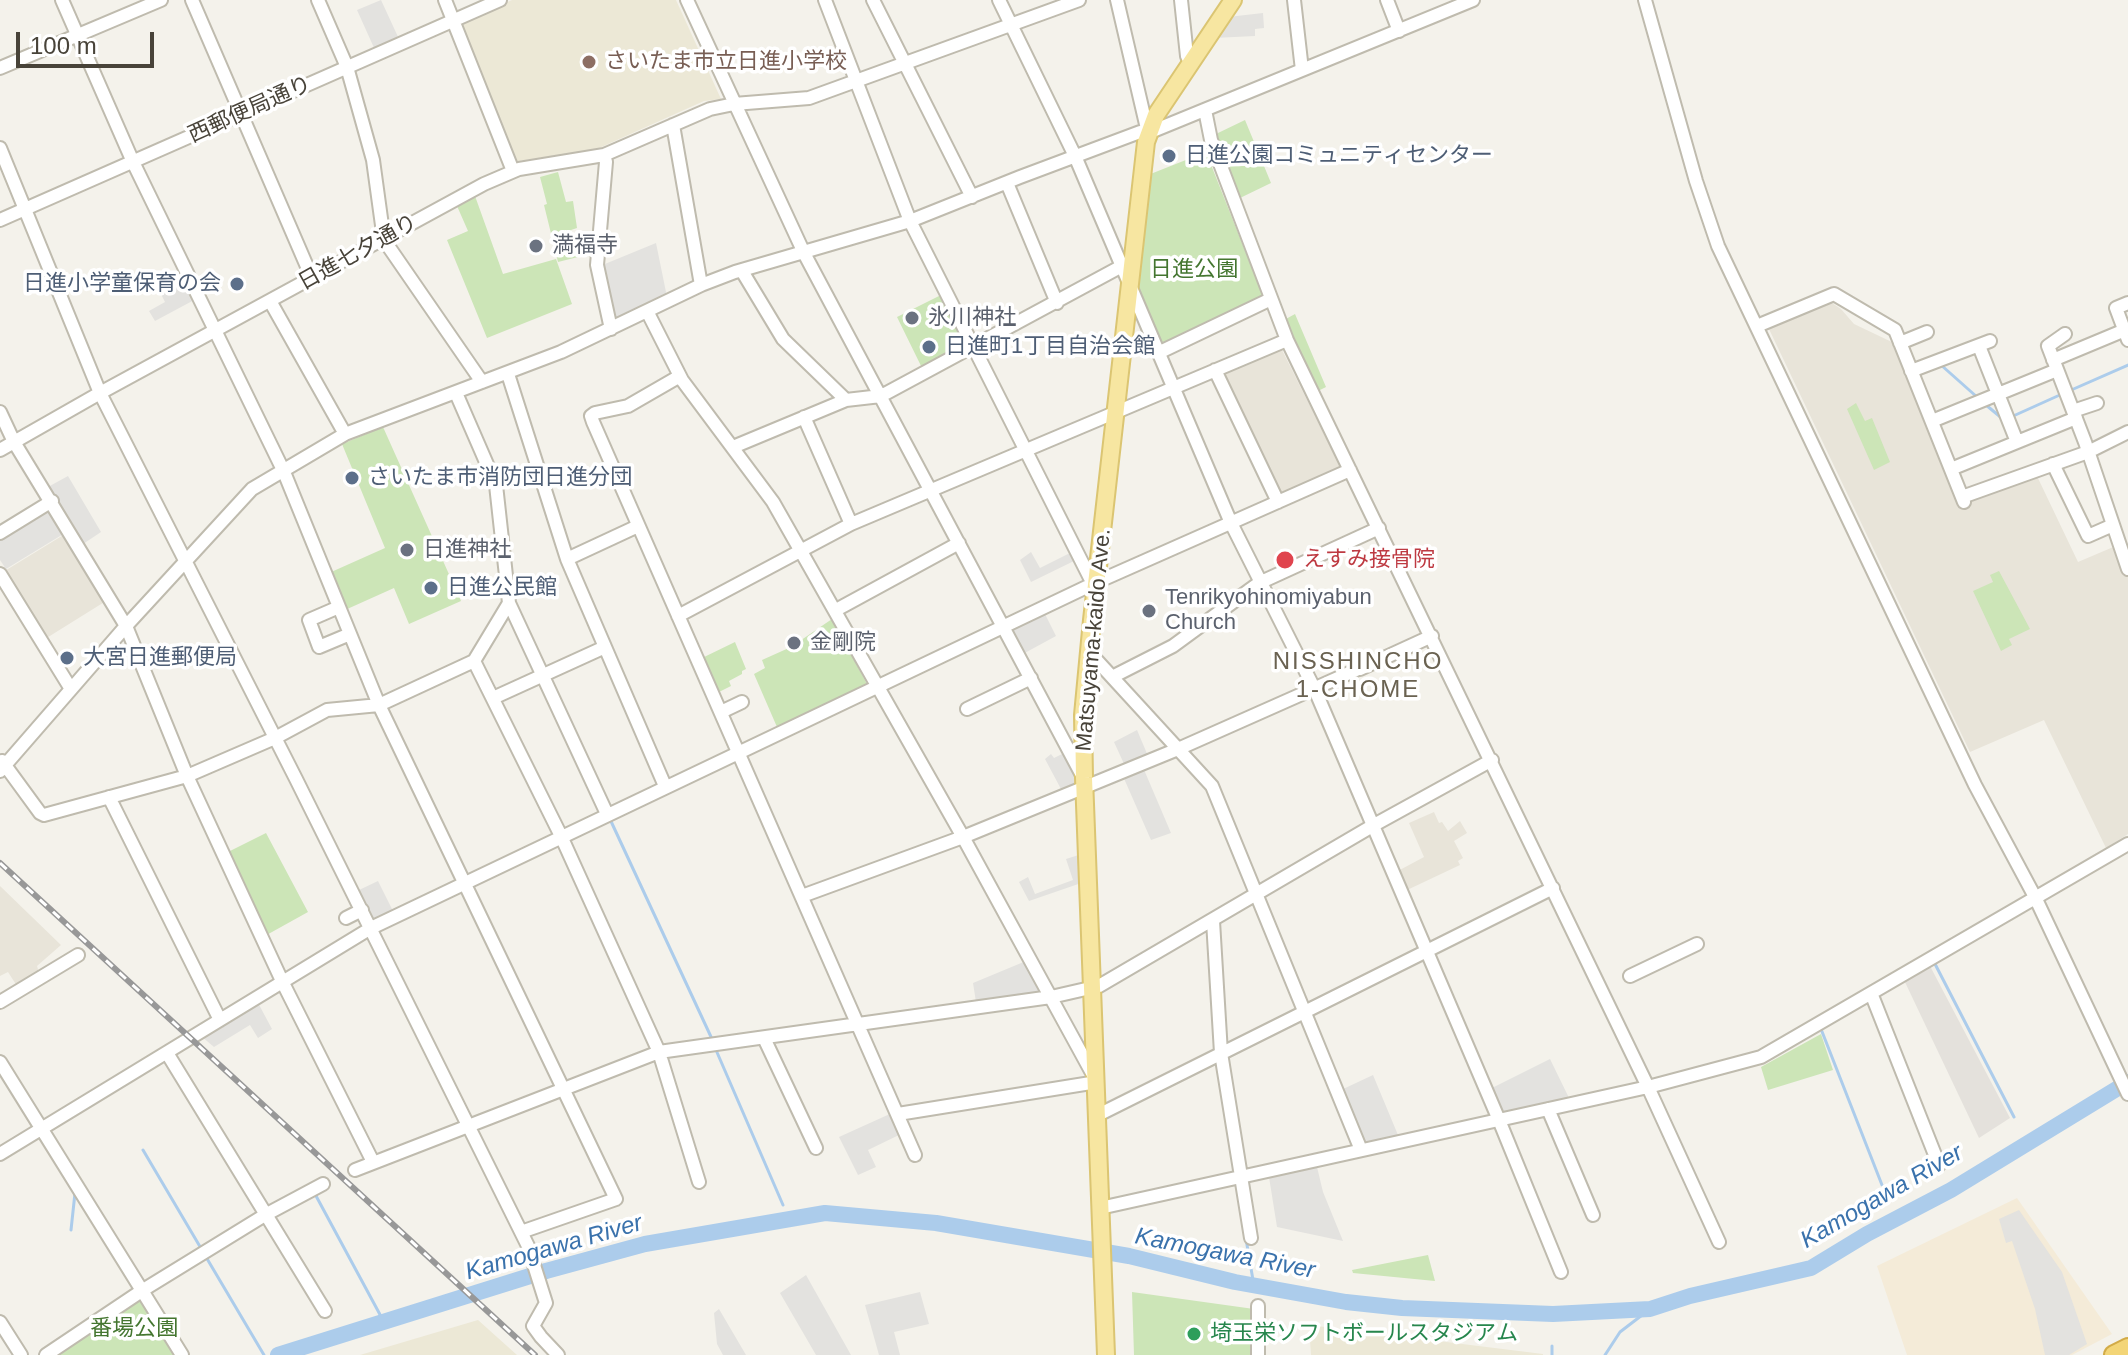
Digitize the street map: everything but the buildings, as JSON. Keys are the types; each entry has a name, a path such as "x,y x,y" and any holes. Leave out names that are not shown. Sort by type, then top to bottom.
{"highway":[{"path":"2114,1355 2128,1348"}],"main road":[{"name":"Matsuyama-kaido Ave.","path":"1106,1355 1083,715 1114,413 1148,133 1156,115 1233,0"}],"street":[{"path":"62,0 133,162 284,472 379,705 616,1199 521,1232"},
{"path":"0,68 161,0"},
{"path":"192,0 312,278"},
{"path":"318,0 347,67 373,160 384,240 482,382"},
{"path":"445,0 513,171"},
{"name":"西郵便局通り","path":"0,220 500,0"},
{"path":"687,0 804,253 1084,782"},
{"path":"825,0 910,221 1090,578 1097,582"},
{"path":"873,0 972,197"},
{"path":"999,0 1075,156 1231,523 1315,690 1561,1272"},
{"name":"日進七夕通り","path":"0,450 484,184 513,171 604,155 710,109 809,98 1079,0"},
{"path":"1117,0 1148,133"},
{"path":"1181,0 1190,63"},
{"path":"1294,0 1302,70"},
{"path":"1387,0 1399,31"},
{"path":"509,603 474,661 379,705 327,710 275,738 187,776 44,815 2,765 252,489 345,434 508,374 701,285 910,221 1075,156 1140,132 1148,133 1473,0"},
{"path":"1645,0 1696,181 1718,246 1975,785 2035,897 2128,1094"},
{"path":"1205,110 1211,140 1287,340 1492,760 1719,1242"},
{"path":"673,125 701,285"},
{"path":"0,148 100,393 187,561 521,1232 546,1303 533,1326 558,1355"},
{"path":"604,155 606,162 597,265 611,329"},
{"path":"1007,183 1057,303"},
{"path":"733,447 846,400 881,396 1122,266"},
{"path":"742,271 783,339 846,400"},
{"path":"1757,326 1834,294 1895,330 1963,500 2088,452 2128,433"},
{"path":"1158,353 1271,299"},
{"path":"270,301 345,434"},
{"path":"1932,421 1997,395 2055,365 2126,335 2116,308 2128,303"},
{"path":"647,311 680,376 773,502 963,837 1097,1082 898,1114"},
{"path":"1900,343 1927,332"},
{"path":"2065,334 2048,346 2128,569"},
{"path":"678,616 851,524 1287,340"},
{"path":"1911,371 1984,344 1997,395 2017,442"},
{"path":"1215,370 1278,502"},
{"path":"508,374 567,559 665,786"},
{"path":"680,376 628,406 591,416 915,1155"},
{"path":"456,393 496,485 509,603 607,814"},
{"path":"1951,469 2017,442 2097,403"},
{"path":"0,412 14,442 126,626 187,776 282,981 373,1162"},
{"path":"804,417 851,524"},
{"path":"2053,464 2088,536 2113,525"},
{"path":"0,1154 371,928 1097,582 1350,470"},
{"path":"0,533 52,501"},
{"path":"567,559 638,526"},
{"path":"1112,677 1173,646 1259,583 1379,528"},
{"path":"836,610 959,543"},
{"path":"0,574 71,689"},
{"path":"339,607 309,620 319,647 350,634"},
{"path":"802,896 963,837 1084,782 1178,749 1432,636"},
{"path":"493,698 605,647"},
{"path":"1090,653 1212,786 1361,1150"},
{"path":"474,661 561,836 659,1052 699,1182"},
{"path":"967,709 1031,678"},
{"path":"721,712 742,702"},
{"path":"355,1170 659,1052 1051,997 1094,987 1492,760"},
{"path":"109,797 220,1020"},
{"path":"1100,1208 1648,1087 1761,1057 2128,844"},
{"path":"1098,1115 1553,888"},
{"path":"346,918 362,910"},
{"path":"1213,921 1221,1053 1251,1238"},
{"path":"1630,976 1697,944"},
{"path":"0,1002 78,955"},
{"path":"1871,993 1939,1165"},
{"path":"764,1038 816,1148"},
{"path":"167,1053 325,1311"},
{"path":"0,1062 182,1355"},
{"path":"1548,1109 1593,1215"},
{"path":"46,1355 143,1290 265,1215 323,1184"},
{"path":"1258,1306 1258,1355"},
{"path":"0,1322 21,1355"}],"shaded area":[{"path":"381,0 399,39 375,50 357,10"},
{"name":"さいたま市立日進小学校","path":"512,0 676,0 721,99 704,101 597,149 513,162 460,25"},
{"path":"1263,13 1264,28 1255,29 1255,36 1214,38 1228,17"},
{"path":"656,243 667,297 613,325 600,266"},
{"path":"185,279 196,299 155,321 149,311 165,302 160,292"},
{"path":"1829,301 1854,324 1896,344 1959,502 2036,474 2078,562 2118,545 2128,572 2128,834 2106,848 2044,720 1970,752 1769,329"},
{"path":"1280,346 1341,468 1279,496 1221,377 1223,370"},
{"path":"68,476 101,532 83,544 48,487"},
{"path":"47,507 65,533 6,569 0,560 0,535"},
{"path":"65,534 106,601 45,639 3,572"},
{"path":"1031,552 1040,568 1072,552 1076,560 1031,582 1020,560"},
{"path":"1044,612 1056,636 1021,655 1007,629"},
{"path":"1137,730 1148,756 1125,766 1114,742"},
{"path":"1066,752 1082,785 1033,802 1061,789 1045,759 1051,754 1054,758"},
{"path":"1142,765 1171,833 1151,840 1122,774"},
{"path":"1434,812 1439,823 1442,822 1448,831 1460,821 1467,833 1454,841 1463,858 1458,861 1460,865 1405,891 1396,872 1424,857 1409,823"},
{"path":"1085,853 1087,881 1029,901 1019,882 1028,877 1035,894 1073,880 1066,859"},
{"path":"378,881 393,911 374,921 357,891"},
{"path":"0,886 61,945 37,966 39,973 17,986 8,972 0,976"},
{"path":"1026,961 1042,993 976,1002 973,983"},
{"path":"1930,966 2010,1118 1979,1138 1904,980"},
{"path":"257,1001 272,1029 258,1038 250,1025 214,1047 201,1036"},
{"path":"1550,1059 1570,1100 1501,1115 1490,1089"},
{"path":"1373,1075 1398,1135 1363,1142 1341,1090"},
{"path":"892,1113 901,1134 868,1150 876,1167 858,1175 839,1137"},
{"path":"1317,1167 1323,1192 1343,1241 1277,1227 1269,1177"},
{"path":"2017,1198 2112,1334 2072,1355 1907,1355 1877,1266"},
{"path":"2019,1210 2062,1272 2087,1344 2069,1355 2045,1355 2035,1309 2012,1241 2006,1243 1999,1219"},
{"path":"806,1275 851,1355 816,1355 780,1293"},
{"path":"920,1292 929,1324 894,1332 900,1355 879,1355 865,1305"},
{"path":"719,1309 746,1355 723,1355 717,1344 714,1313"},
{"path":"478,1320 517,1355 360,1355"},
{"path":"1309,1325 1543,1354 1543,1355 1311,1355"}],"green space":[{"path":"1245,120 1271,183 1240,198 1216,138 1218,133"},
{"name":"日進公園","path":"1206,152 1263,296 1262,300 1166,345 1161,341 1135,284 1148,175"},
{"path":"558,172 566,202 573,201 577,228 571,230 578,257 558,262 540,177"},
{"path":"475,196 503,274 556,259 572,304 487,338 447,240 468,231 457,206"},
{"path":"945,293 972,347 924,372 897,317"},
{"path":"1295,314 1326,387 1316,392 1284,320"},
{"path":"1856,403 1865,421 1872,418 1890,462 1874,470 1847,409"},
{"path":"383,427 461,601 409,624 394,588 345,610 329,573 385,548 342,444"},
{"path":"1999,571 2030,629 2009,639 2012,645 2001,651 1973,591 1993,582 1990,575"},
{"path":"832,619 867,684 777,727 754,674 765,668 762,660 791,647"},
{"path":"735,642 746,669 729,681 731,686 715,694 700,659"},
{"path":"266,833 308,912 263,937 224,854"},
{"path":"1821,1034 1833,1070 1768,1090 1761,1067"},
{"path":"1428,1255 1435,1281 1353,1273 1352,1270"},
{"name":"埼玉栄ソフトボールスタジアム","path":"1132,1292 1254,1309 1254,1355 1134,1355"},
{"name":"番場公園","path":"142,1293 179,1355 51,1355"}],"waterway":[{"path":"1941,365 1977,397"},
{"path":"2069,391 2128,365"},
{"path":"2011,417 2062,394"},
{"path":"1986,405 2004,420"},
{"path":"609,817 712,1039"},
{"path":"1934,962 2014,1117"},
{"path":"1821,1029 1882,1185"},
{"path":"716,1050 783,1205"},
{"name":"Kamogawa River","path":"278,1355 546,1271 645,1244 825,1213 936,1223 1129,1256 1235,1282 1346,1302 1402,1308 1553,1314 1650,1309 1690,1296 1811,1268 1867,1234 1951,1190 2128,1082"},
{"path":"143,1150 202,1250"},
{"path":"71,1230 75,1193"},
{"path":"315,1194 384,1322"},
{"path":"1246,1239 1254,1286"},
{"path":"206,1257 264,1355"},
{"path":"1605,1355 1620,1332 1650,1309"},
{"path":"1552,1346 1552,1355"}],"railway":[{"path":"0,863 535,1355"}],"place":[{"name":"さいたま市立日進小学校","path":"589,62"},
{"name":"日進公園コミュニティセンター","path":"1169,156"},
{"name":"満福寺","path":"536,246"},
{"name":"日進小学童保育の会","path":"237,284"},
{"name":"氷川神社","path":"912,318"},
{"name":"日進町1丁目自治会館","path":"929,347"},
{"name":"さいたま市消防団日進分団","path":"352,478"},
{"name":"日進神社","path":"407,550"},
{"name":"えすみ接骨院","path":"1285,560"},
{"name":"日進公民館","path":"431,588"},
{"name":"Tenrikyohinomiyabun Church","path":"1149,611"},
{"name":"金剛院","path":"794,643"},
{"name":"大宮日進郵便局","path":"67,658"},
{"name":"埼玉栄ソフトボールスタジアム","path":"1194,1334"}],"district":[{"name":"NISSHINCHO 1-CHOME","path":"1358,676"}]}
